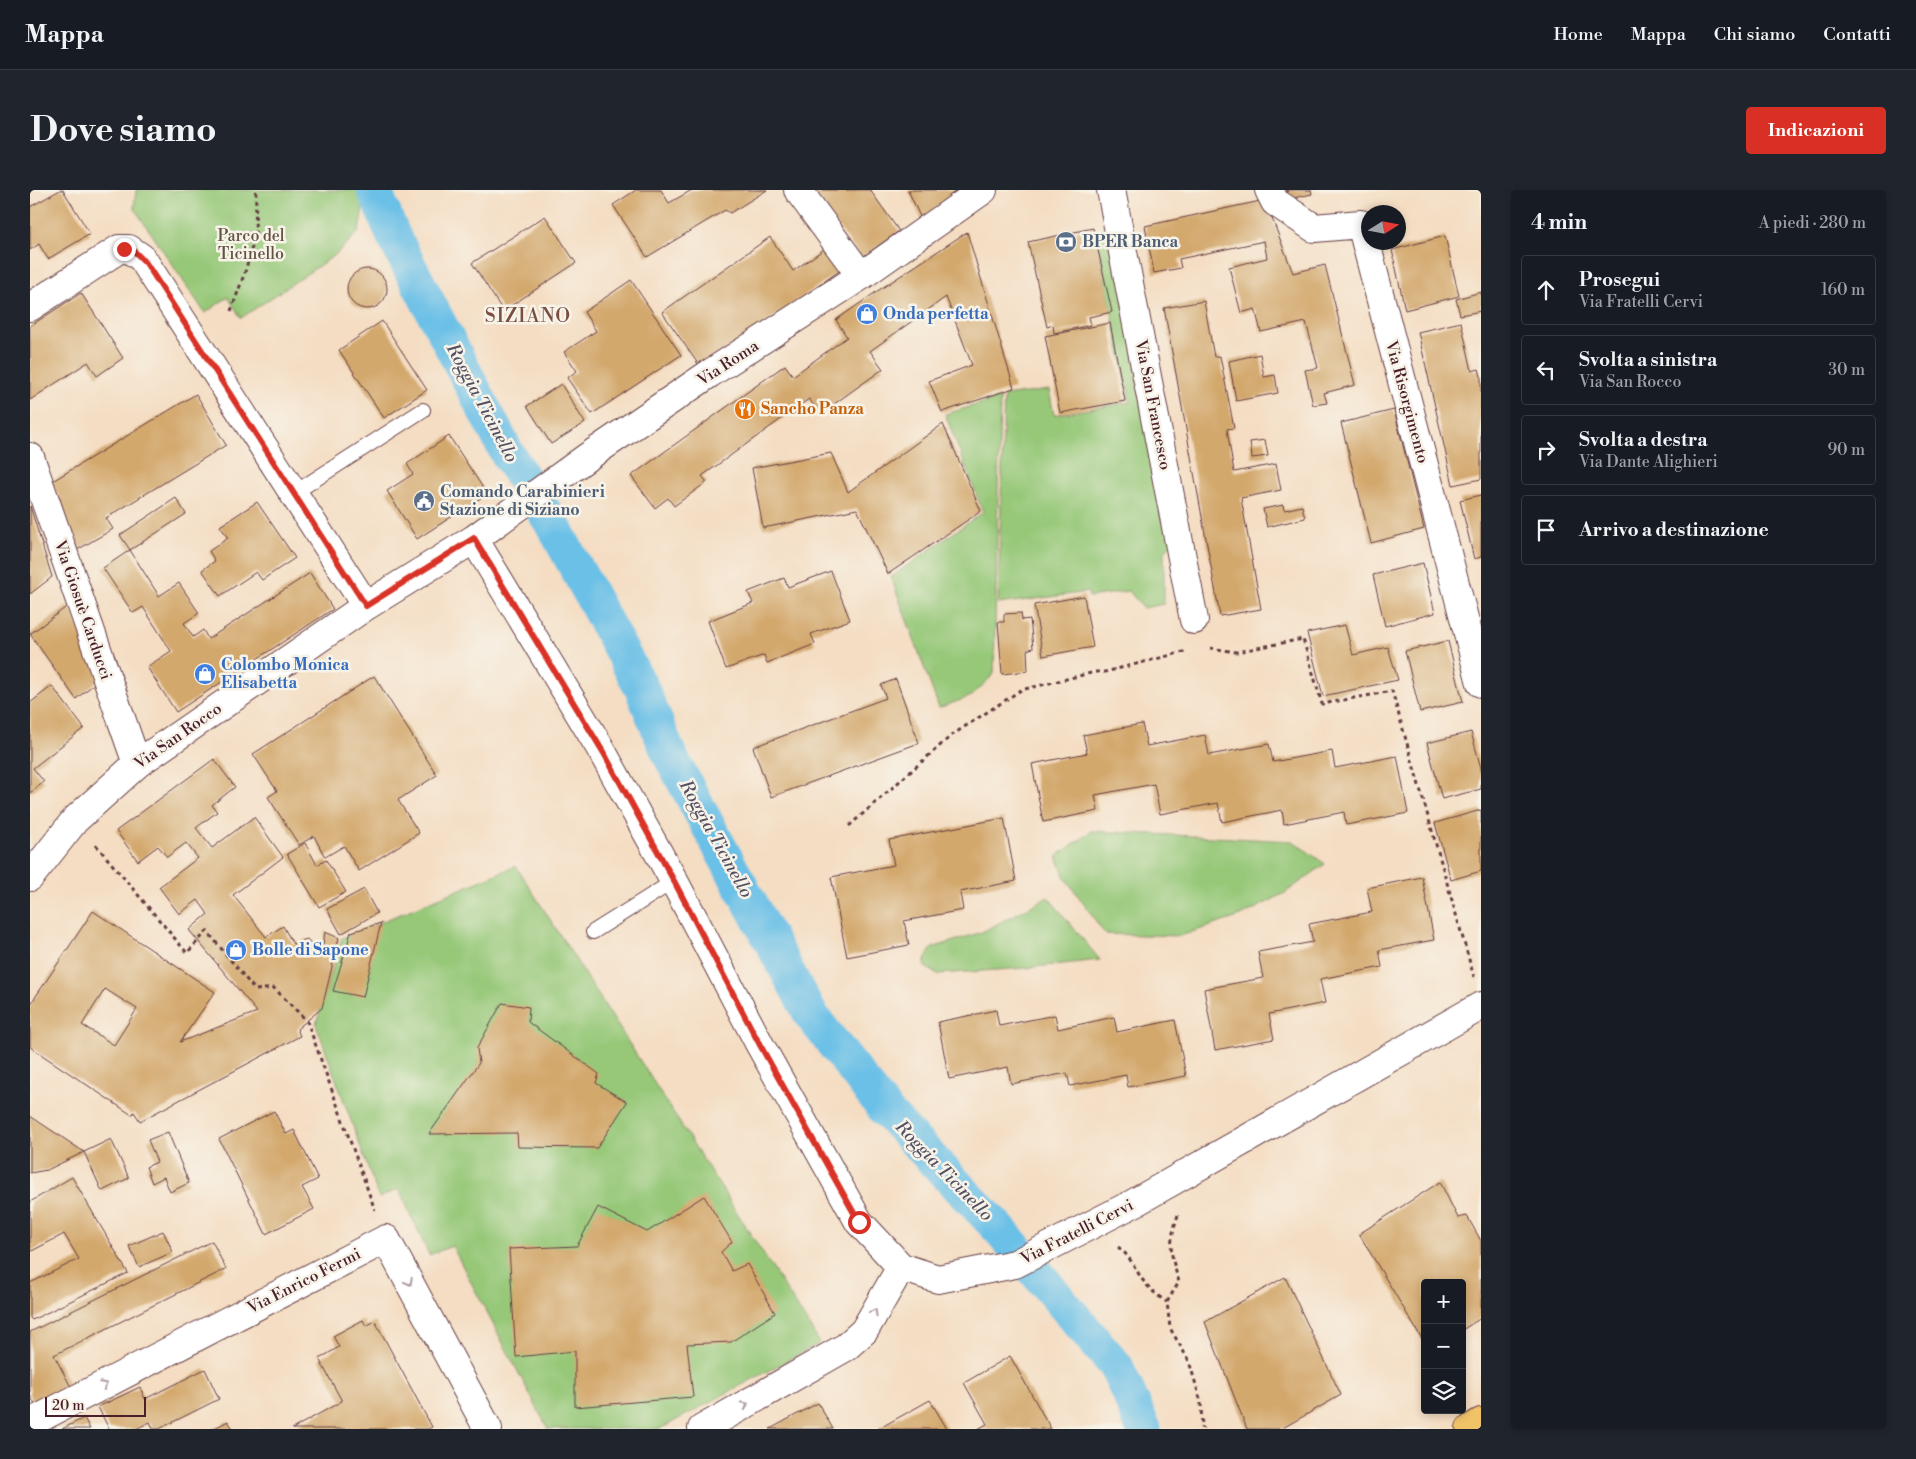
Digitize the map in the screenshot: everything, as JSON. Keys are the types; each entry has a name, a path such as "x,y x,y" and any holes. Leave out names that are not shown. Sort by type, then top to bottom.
{"main road":[{"path":"1470,1429 1481,1422"}],"street":[{"path":"798,190 861,276"},
{"name":"Via Roma","path":"474,538 586,458 709,374 861,276 983,190"},
{"name":"Via San Francesco","path":"1111,190 1194,620"},
{"name":"Via Risorgimento","path":"1269,190 1275,202 1314,228 1361,224 1481,683"},
{"path":"30,307 113,252 124,249 134,251 146,263 366,606"},
{"name":"Via Giosuè Carducci","path":"30,457 136,764"},
{"path":"474,538 599,746 674,881 760,1045 859,1222 900,1267 864,1331 846,1347 702,1429"},
{"name":"Via San Rocco","path":"30,877 75,820 136,764 366,606 474,538"},
{"name":"Via Fratelli Cervi","path":"900,1267 938,1279 1015,1264 1141,1199 1479,996"},
{"path":"386,1239 488,1429"},
{"name":"Via Enrico Fermi","path":"30,1423 386,1239"}],"lane":[{"path":"294,493 423,410"},
{"path":"593,932 674,881"}],"path":[{"path":"230,311 245,272 255,236 255,190"},
{"path":"1204,646 1236,652 1303,639 1322,704 1392,691 1479,996"},
{"path":"849,826 952,735 1021,690 1094,672 1105,672 1194,649"},
{"path":"75,820 187,952 207,931 255,990 274,988 307,1021 386,1239"},
{"path":"1089,1226 1127,1253 1141,1278 1154,1294 1166,1302"},
{"path":"1170,1254 1179,1282 1166,1302 1170,1328 1189,1361 1201,1402 1202,1429"}],"green space":[{"name":"Parco del Ticinello","path":"136,190 360,190 364,201 359,232 335,255 241,318 228,297 205,313 134,208"},
{"path":"1115,230 1175,541 1164,552 1164,604 1143,608 1129,591 1089,597 1088,592 998,604 1004,396 1049,390 1054,415 1130,402 1096,234"},
{"path":"1000,398 994,674 972,696 939,708 891,577 983,512 945,414"},
{"path":"1092,831 1293,841 1325,864 1285,893 1241,916 1180,936 1105,934 1064,876 1057,856"},
{"path":"516,866 820,1343 660,1429 548,1429 452,1246 429,1255 399,1189 379,1198 316,1024 342,938"},
{"path":"1048,897 1100,960 1025,968 938,974 925,967 925,959 932,948 982,932"}],"building":[{"path":"63,190 90,234 48,259 39,244 30,250 30,207"},
{"path":"636,190 661,190 669,203 692,190 767,190 730,213 725,210 647,257 613,205"},
{"path":"812,190 870,190 899,231 861,258"},
{"path":"908,190 957,190 921,219"},
{"path":"1287,190 1311,190 1312,194 1289,199"},
{"path":"1265,200 1293,273 1325,265 1355,385 1324,393 1327,403 1313,405 1305,370 1318,368 1306,322 1261,332 1255,309 1241,313 1229,267 1267,258 1264,241 1179,259 1181,268 1154,273 1145,226"},
{"path":"545,216 576,263 503,311 472,263"},
{"path":"1093,228 1112,312 1089,317 1091,325 1054,333 1053,325 1047,327 1028,242"},
{"path":"967,232 1014,388 942,412 929,381 972,365 946,297 870,351 883,369 820,414 809,399 702,476 707,482 674,506 668,498 655,508 631,476 785,365 793,376 847,337 836,320"},
{"path":"1445,236 1459,296 1405,310 1392,250 1406,250 1406,246"},
{"path":"770,237 793,271 830,245 845,267 701,368 662,312"},
{"path":"371,269 378,272 384,278 387,289 386,297 378,306 371,309 363,309 356,306 348,297 347,285 350,278 359,270"},
{"path":"631,280 681,355 592,414 567,378 577,371 564,352 596,331 584,312"},
{"path":"1481,292 1481,311 1460,315 1456,299"},
{"path":"81,293 123,358 97,376 88,362 30,400 30,326"},
{"path":"1204,301 1214,357 1220,356 1234,428 1227,429 1234,472 1276,464 1281,490 1241,498 1261,609 1220,616 1164,308"},
{"path":"382,321 427,390 384,418 339,350"},
{"path":"1461,322 1472,371 1479,369 1481,376 1481,479 1453,485 1418,332"},
{"path":"1110,323 1125,401 1060,413 1045,336"},
{"path":"1260,354 1264,377 1275,375 1278,393 1236,401 1229,361"},
{"path":"561,384 585,423 551,444 527,406"},
{"path":"196,394 226,445 106,518 113,529 77,550 50,507 61,500 51,482"},
{"path":"1394,410 1424,529 1371,543 1341,423"},
{"path":"943,424 981,511 888,574 857,509 763,528 752,468 831,453 848,492"},
{"path":"449,436 487,494 417,539 387,491 413,474 407,464"},
{"path":"1265,440 1268,456 1252,458 1250,442"},
{"path":"1481,495 1481,557 1474,559 1460,500"},
{"path":"176,498 186,514 130,550 120,535"},
{"path":"257,502 295,558 262,580 256,572 220,596 202,570 215,561 209,551 228,538 220,526"},
{"path":"1283,505 1284,510 1302,506 1305,518 1267,527 1263,509"},
{"path":"30,506 52,577 30,594"},
{"path":"130,550 159,596 179,583 199,613 184,623 193,637 203,630 208,639 310,573 333,609 176,712 147,667 171,651 143,607 133,613 103,568"},
{"path":"1423,563 1435,613 1385,626 1373,575"},
{"path":"831,571 850,620 811,634 815,644 767,663 764,655 726,669 708,621 753,603 748,592 784,578 788,587"},
{"path":"1084,596 1093,647 1043,656 1034,605"},
{"path":"69,605 101,678 76,699 30,634"},
{"path":"1021,613 1022,620 1030,619 1033,648 1027,650 1028,671 1002,674 998,622 1004,622 1004,614"},
{"path":"1345,625 1353,655 1388,647 1398,680 1323,696 1307,633"},
{"path":"1448,641 1463,702 1420,712 1405,651"},
{"path":"374,676 437,775 398,800 419,833 359,871 344,846 325,857 314,836 299,845 268,797 277,791 253,754"},
{"path":"896,679 919,743 771,797 753,747 886,698 881,685"},
{"path":"52,686 84,728 33,768 44,782 30,793 30,703"},
{"path":"1142,724 1147,746 1205,735 1209,755 1269,744 1273,762 1332,751 1335,768 1397,756 1408,813 1346,825 1344,812 1284,824 1282,810 1222,822 1218,803 1160,814 1154,784 1095,795 1098,811 1043,822 1032,764 1087,753 1083,735"},
{"path":"1471,732 1481,768 1481,789 1442,799 1427,743"},
{"path":"214,759 235,787 212,805 217,812 196,828 212,848 254,817 283,857 233,895 266,937 283,926 293,944 307,939 321,955 325,932 339,938 322,1008 297,1029 300,1036 140,1121 134,1112 132,1115 30,1047 30,1005 93,911 215,992 180,1042 257,1012 189,930 208,914 198,900 179,914 159,887 198,858 186,843 167,857 158,846 138,861 116,831","holes":["105,989 137,1009 114,1045 82,1025"]},
{"path":"1481,810 1481,871 1451,880 1435,823"},
{"path":"1004,818 1016,881 960,892 963,910 904,921 909,945 847,957 831,877 894,865 889,840"},
{"path":"305,843 317,865 326,860 346,892 319,907 287,854"},
{"path":"1422,877 1434,940 1379,950 1382,967 1320,979 1325,1003 1269,1014 1274,1039 1215,1050 1204,989 1263,978 1258,952 1313,942 1309,924 1372,912 1367,888"},
{"path":"364,889 377,913 341,934 327,909"},
{"path":"381,923 363,997 333,991 351,932"},
{"path":"502,1003 529,1007 528,1022 599,1074 596,1083 627,1102 597,1148 518,1147 517,1133 429,1134 479,1063 477,1048"},
{"path":"996,1010 999,1026 1055,1015 1058,1029 1114,1017 1117,1032 1175,1020 1186,1076 1128,1087 1126,1075 1070,1086 1067,1073 1011,1084 1008,1067 949,1079 938,1022"},
{"path":"274,1111 286,1134 294,1130 318,1179 302,1187 314,1209 266,1234 219,1139"},
{"path":"30,1116 84,1152 47,1170 30,1173"},
{"path":"168,1132 189,1183 170,1192 164,1177 152,1183 146,1167 157,1162 148,1140"},
{"path":"111,1139 129,1178 102,1191 84,1152"},
{"path":"72,1177 128,1273 32,1320 30,1318 30,1283 79,1259 64,1234 30,1252 30,1202"},
{"path":"1440,1182 1458,1218 1467,1216 1481,1241 1481,1318 1466,1327 1466,1279 1421,1279 1421,1337 1359,1234"},
{"path":"704,1196 732,1242 721,1252 732,1271 747,1264 775,1313 731,1342 687,1344 693,1397 575,1407 575,1351 516,1357 509,1249 577,1246 598,1207 647,1232"},
{"path":"163,1231 173,1252 139,1267 129,1246"},
{"path":"212,1241 226,1269 54,1355 72,1389 36,1407 30,1395 30,1332"},
{"path":"1285,1277 1341,1395 1281,1429 1247,1429 1205,1322"},
{"path":"363,1320 366,1326 375,1321 432,1427 428,1429 292,1429 342,1401 319,1359 339,1347 333,1336"},
{"path":"1010,1356 1051,1429 978,1429 987,1424 964,1383"},
{"path":"205,1369 219,1399 159,1429 153,1429 150,1422 136,1429 109,1429 98,1407 140,1387 145,1399"},
{"path":"930,1400 947,1429 878,1429"},
{"path":"818,1403 833,1429 770,1429"},
{"path":"84,1418 90,1429 62,1429"},
{"path":"228,1421 233,1429 213,1429"}],"waterway":[{"name":"Roggia Ticinello","path":"374,190 394,237 507,453 554,527 642,689 669,754 811,1015 885,1110 1000,1230 1116,1366 1144,1429"}],"place":[{"name":"BPER Banca","path":"1066,242"},
{"name":"Onda perfetta","path":"867,314"},
{"name":"Sancho Panza","path":"745,409"},
{"name":"Comando Carabinieri Stazione di Siziano","path":"424,501"},
{"name":"Colombo Monica Elisabetta","path":"205,674"},
{"name":"Bolle di Sapone","path":"236,950"}],"district":[{"name":"SIZIANO","path":"528,316"}],"route":[{"path":"124,249 134,251 146,263 366,606 474,538 605,755 760,1045 859,1222"}]}
